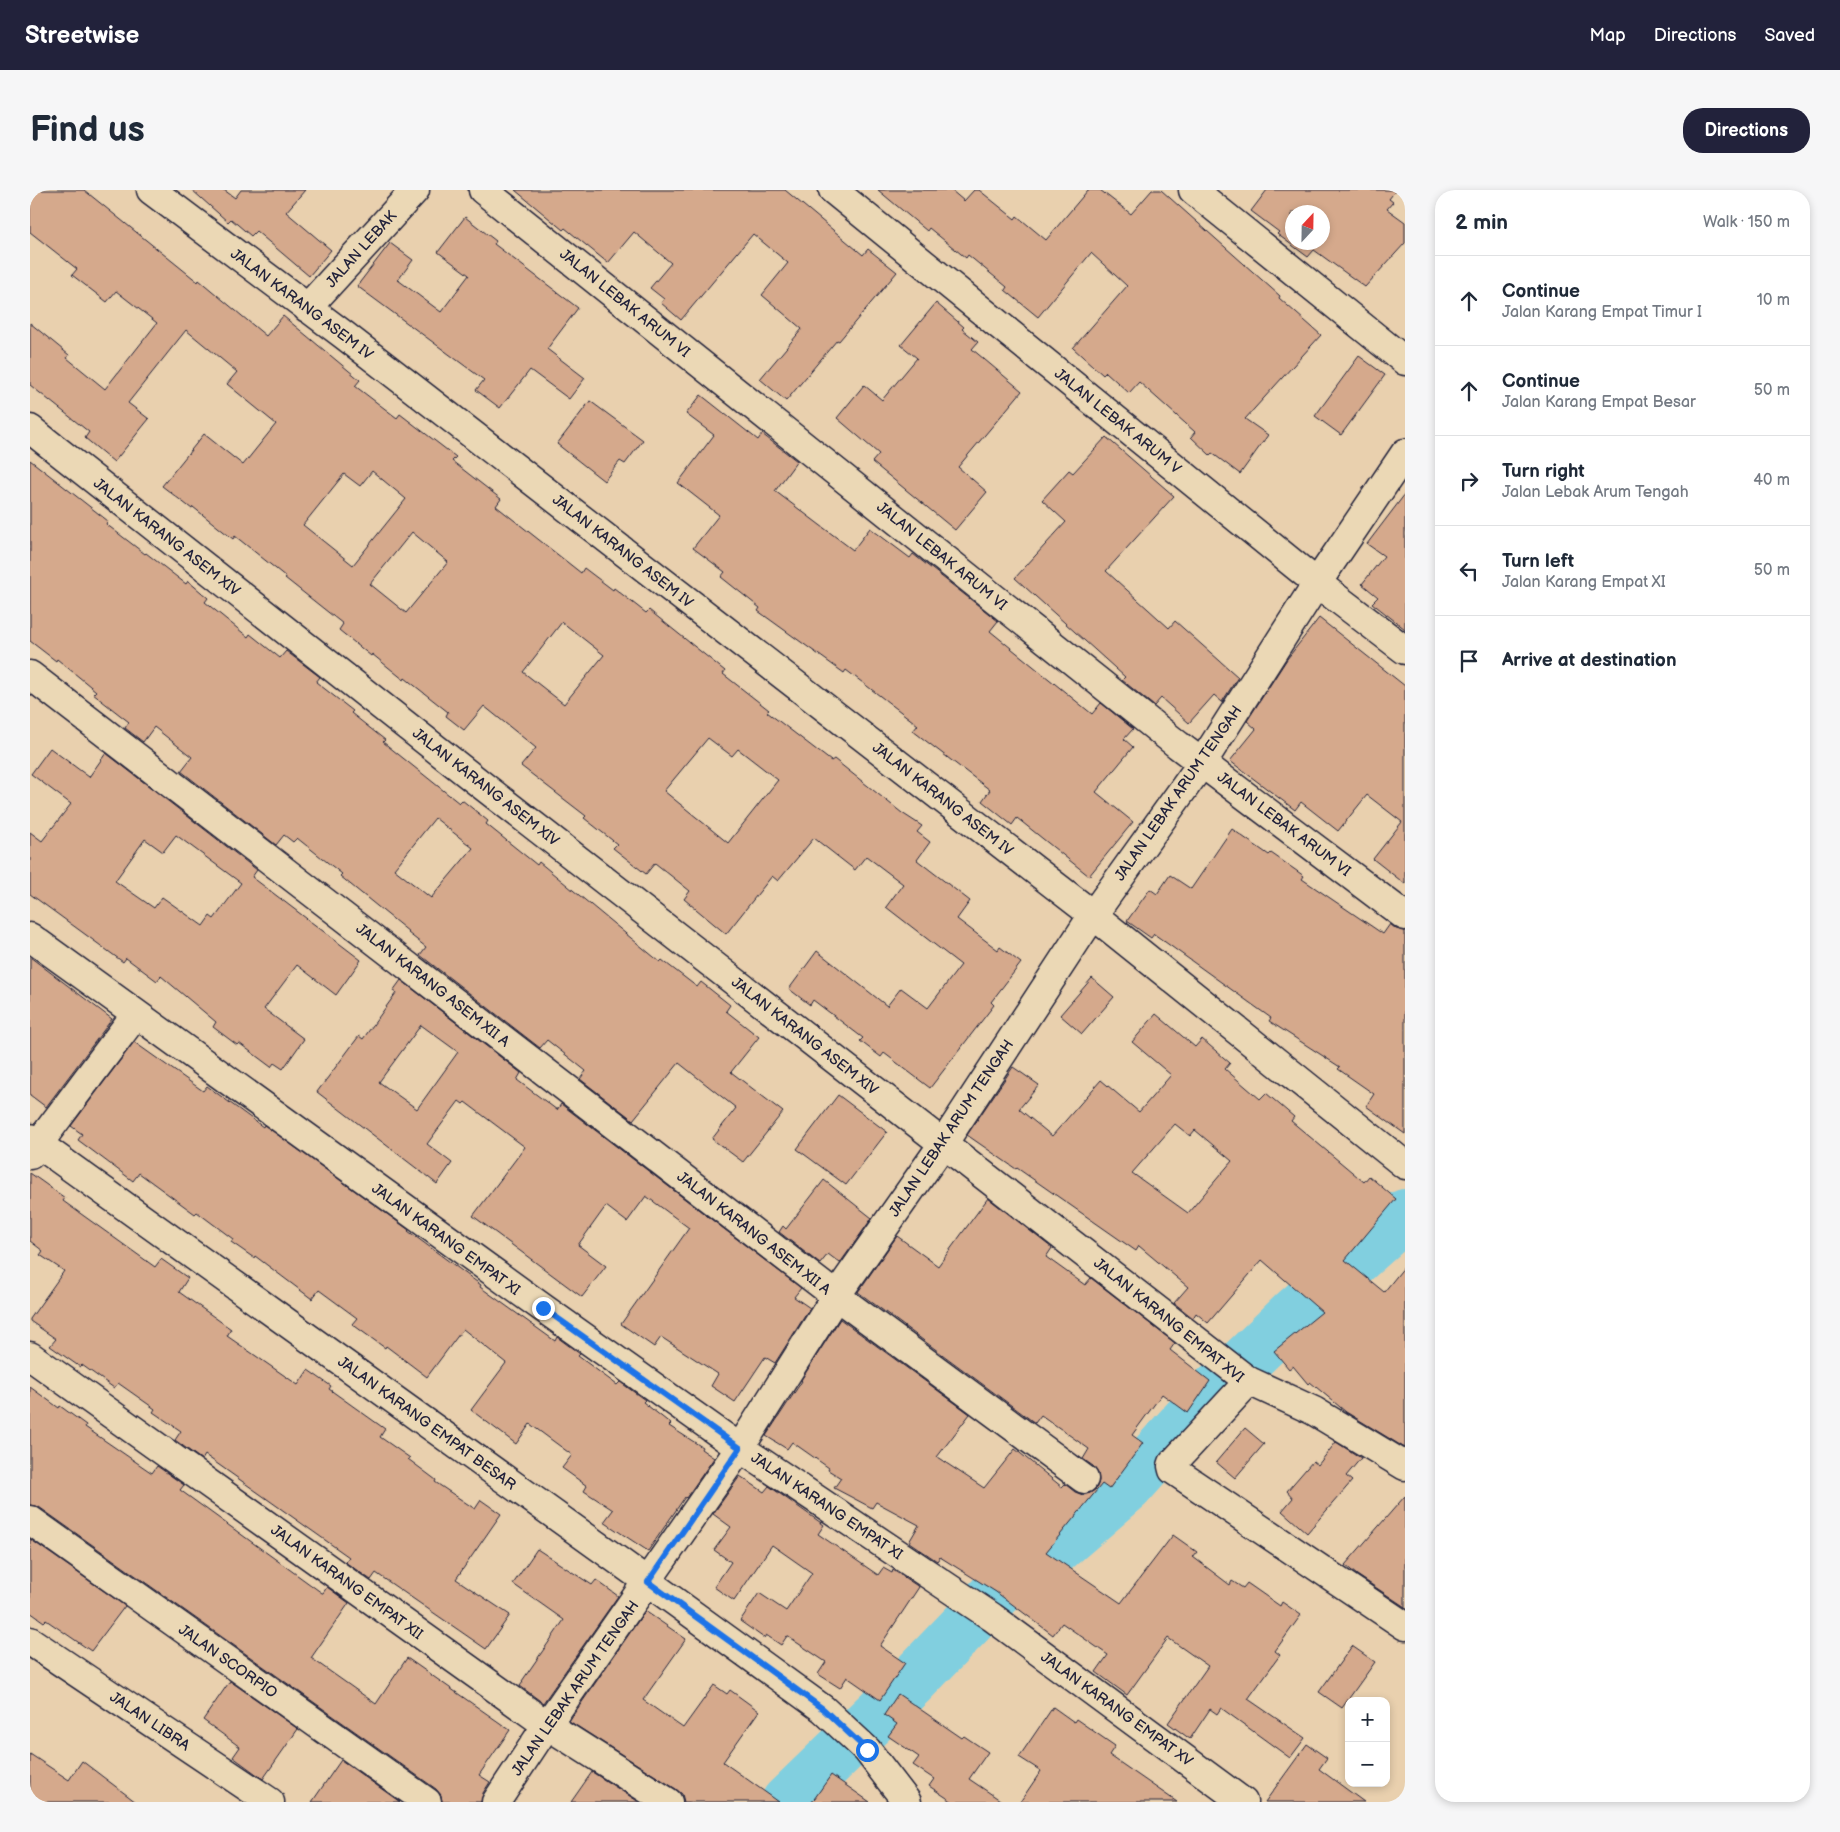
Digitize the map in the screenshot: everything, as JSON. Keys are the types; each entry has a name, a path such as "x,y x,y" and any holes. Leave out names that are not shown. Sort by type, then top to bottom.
{"street":[{"name":"JALAN KARANG ASEM IV","path":"151,190 307,308 1093,915"},
{"name":"JALAN LEBAK","path":"307,308 415,190"},
{"name":"JALAN LEBAK ARUM VI","path":"483,190 1202,763 1405,916"},
{"name":"JALAN LEBAK ARUM V","path":"833,190 1317,583 1405,650"},
{"path":"1193,190 1405,361"},
{"name":"JALAN KARANG ASEM XIV","path":"30,429 478,782 943,1144"},
{"name":"JALAN LEBAK ARUM TENGAH","path":"496,1802 547,1725 740,1448 836,1296 943,1144 1093,915 1202,763 1317,583 1405,453"},
{"name":"JALAN KARANG ASEM XII A","path":"30,675 836,1296 1084,1479"},
{"path":"1093,915 1405,1165"},
{"name":"JALAN KARANG EMPAT XI","path":"30,937 740,1448 992,1617"},
{"path":"33,1146 136,1014"},
{"name":"JALAN KARANG EMPAT XVI","path":"943,1144 1239,1373 1173,1463 1173,1470 1405,1626"},
{"name":"JALAN KARANG EMPAT BESAR","path":"33,1146 648,1582 823,1709 867,1750 907,1802"},
{"name":"JALAN KARANG EMPAT XII","path":"30,1356 547,1725 668,1802"},
{"path":"1239,1373 1314,1411 1405,1466"},
{"name":"JALAN SCORPIO","path":"30,1520 427,1802"},
{"name":"JALAN KARANG EMPAT XV","path":"992,1617 1243,1802"},
{"name":"JALAN LIBRA","path":"30,1640 270,1802"}],"building":[{"path":"30,190 84,190 198,282 199,280 266,336 283,316 360,380 355,386 397,418 400,414 456,457 452,461 501,499 496,506 581,573 584,568 646,613 649,610 725,671 723,674 769,710 767,712 831,761 834,759 902,813 922,826 917,832 930,842 917,860 970,901 957,919 998,950 1000,947 1021,963 991,1002 994,1005 930,1088 884,1053 881,1057 860,1041 863,1038 813,1000 810,1005 789,989 817,951 887,1006 901,988 928,1008 961,965 886,907 903,884 866,856 855,870 814,838 778,881 772,876 726,934 684,899 690,891 655,863 646,874 613,848 617,844 584,818 586,816 521,766 536,748 484,706 464,730 446,716 448,712 372,654 371,656 339,630 343,624 286,577 235,536 233,539 193,507 192,509 162,486 204,434 243,465 276,424 227,384 237,372 186,330 128,403 149,419 114,462 85,438 89,432 30,385 30,323 69,355 67,358 105,389 157,323 116,291 107,302 72,275 77,269 30,232","holes":["372,471 406,499 353,565 303,525 344,474 360,486","412,532 448,562 406,613 370,584","562,622 604,655 564,704 523,672","708,738 732,756 738,749 778,780 728,843 664,791"]},
{"path":"192,190 224,190 235,198 241,190 305,190 286,212 331,250 309,276 256,231 251,236 231,219 228,222"},
{"path":"515,190 785,190 863,255 868,249 897,272 786,401 760,379 802,329 762,295 788,263 753,234 681,320 661,303 664,299 650,288 671,263 634,232 608,263 565,228 563,230"},
{"path":"878,190 951,190 964,201 974,190 979,190 1015,219 1017,216 1046,240 1088,190 1100,190 1131,214 1152,190 1161,190 1321,335 1245,419 1268,435 1240,474 1212,453 1210,455 1191,437 1195,432 1139,382 1129,393 1106,372 1103,375 1073,348 1127,286 1091,253 1038,317 1005,290 1007,287 968,255 966,258 929,228 927,231"},
{"path":"1267,190 1396,190 1389,199 1393,202 1387,209 1405,222 1405,243 1365,287 1314,250 1330,250 1330,205 1285,205 1285,240 1277,234 1279,232 1251,211"},
{"path":"465,217 496,241 494,244 578,308 547,349 585,378 569,399 530,370 500,408 476,390 484,380 357,286 390,243 413,260 398,280 441,312 469,275 438,252"},
{"path":"1299,250 1314,250 1308,257"},
{"path":"936,303 978,342 972,349 1022,391 958,467 987,492 955,530 872,462 879,454 837,418 864,385 882,400 917,358 901,345"},
{"path":"1359,356 1385,375 1341,435 1315,416"},
{"path":"701,395 758,440 762,434 797,461 775,491 853,550 870,528 910,558 913,554 998,621 990,631 1092,714 1101,703 1133,729 1124,739 1133,747 1096,792 1133,822 1089,876 1017,818 1012,825 982,801 990,790 913,731 918,725 846,670 844,673 758,611 760,608 721,577 725,572 693,548 719,515 678,483 714,435 686,414"},
{"path":"590,401 643,440 625,464 620,461 604,481 557,444"},
{"path":"1106,437 1174,496 1106,571 1169,628 1175,621 1238,677 1222,702 1214,695 1189,723 1161,698 1154,706 1122,680 1125,677 1015,578 1066,522 1042,500 1069,470 1073,473"},
{"path":"30,460 108,521 106,524 145,554 186,584 188,581 208,598 205,602 248,637 250,634 280,658 286,651 320,677 316,682 353,711 351,713 385,740 383,742 459,803 462,800 488,821 486,824 537,865 539,862 660,962 662,960 697,987 701,982 730,1005 726,1011 759,1037 731,1072 783,1112 743,1162 712,1139 736,1108 679,1063 633,1120 580,1079 586,1071 547,1040 540,1048 420,955 426,947 340,876 342,874 297,838 293,842 284,835 276,845 181,771 192,757 154,727 143,742 125,728 129,722 93,694 96,691 57,659 56,661 30,641","holes":["435,818 473,848 431,898 394,869"]},
{"path":"1405,494 1405,629 1372,603 1378,597 1362,584 1384,556 1367,544"},
{"path":"1319,618 1405,686 1405,884 1373,859 1402,822 1367,795 1338,831 1301,802 1295,810 1230,761 1256,729 1247,721 1287,659"},
{"path":"50,748 89,777 106,753 257,870 252,877 361,960 336,995 297,965 264,1009 304,1039 283,1069 274,1063 271,1067 239,1043 237,1045 213,1027 216,1022 161,976 157,981 126,958 123,962 30,894 30,832 42,841 71,804 31,774","holes":["176,835 241,883 214,919 210,916 203,926 162,897 154,908 115,881 145,839 163,852"]},
{"path":"1232,829 1269,855 1271,853 1304,876 1302,879 1383,934 1390,924 1396,929 1405,931 1405,1134 1366,1106 1374,1094 1338,1069 1340,1067 1269,1021 1271,1018 1154,934 1151,938 1127,921 1150,889 1157,894 1170,875 1191,889"},
{"path":"30,957 112,1019 46,1107 30,1095"},
{"path":"1092,978 1114,997 1082,1034 1060,1015"},
{"path":"401,980 521,1073 517,1080 557,1110 561,1104 801,1288 794,1297 810,1308 775,1363 765,1357 735,1402 711,1386 718,1374 661,1337 654,1347 621,1324 689,1228 646,1196 627,1222 606,1206 578,1245 606,1266 582,1297 473,1216 525,1147 465,1102 463,1104 459,1101 427,1144 452,1163 437,1184 317,1092 359,1036 363,1039 396,993 393,991","holes":["421,1025 458,1052 417,1109 379,1082"]},
{"path":"1156,1014 1195,1047 1202,1039 1230,1063 1225,1069 1260,1099 1266,1093 1294,1117 1291,1121 1364,1182 1369,1176 1396,1199 1345,1260 1384,1292 1405,1266 1405,1448 1346,1412 1310,1382 1308,1384 1293,1366 1289,1369 1274,1351 1322,1312 1262,1260 1208,1323 1196,1313 1193,1318 1174,1303 1188,1287 1139,1246 1136,1251 967,1135 1013,1067 1039,1085 1019,1109 1052,1136 1101,1080 1139,1112 1171,1075 1132,1042","holes":["1175,1124 1190,1136 1195,1130 1232,1161 1188,1213 1132,1173"]},
{"path":"134,1042 203,1091 207,1086 263,1127 264,1125 409,1230 481,1285 480,1287 555,1341 557,1337 580,1354 578,1356 617,1385 620,1382 645,1400 643,1402 671,1424 669,1426 702,1447 701,1449 714,1458 648,1551 604,1522 613,1510 584,1491 587,1486 562,1468 572,1455 530,1424 516,1444 471,1410 506,1363 463,1329 427,1377 386,1346 385,1348 352,1324 357,1318 319,1290 312,1299 255,1256 254,1258 231,1242 233,1239 197,1212 195,1214 139,1173 133,1181 78,1140 82,1134 71,1126"},
{"path":"838,1095 887,1132 846,1185 797,1149"},
{"path":"30,1173 65,1198 63,1201 155,1267 161,1259 188,1278 179,1292 231,1329 227,1336 298,1385 308,1370 331,1386 329,1389 385,1429 380,1437 410,1458 408,1459 436,1480 435,1482 475,1509 481,1500 501,1514 456,1579 510,1615 486,1649 376,1573 371,1580 345,1562 349,1557 205,1455 202,1460 175,1440 181,1431 153,1412 155,1409 118,1383 114,1388 82,1365 80,1367 50,1346 56,1339 30,1321 30,1319 64,1271 40,1255 43,1251 30,1241"},
{"path":"824,1180 872,1218 840,1263 828,1254 820,1264 779,1232 783,1226 786,1229"},
{"path":"988,1198 1052,1248 1046,1257 1085,1285 1091,1278 1175,1343 1170,1350 1210,1381 1188,1413 1162,1394 1132,1435 1143,1443 1109,1489 1102,1484 1046,1552 1121,1603 1173,1535 1197,1552 1193,1557 1230,1585 1232,1581 1243,1588 1247,1583 1280,1606 1282,1602 1301,1615 1275,1651 1280,1655 1248,1699 1305,1738 1290,1758 1221,1708 1217,1714 1210,1709 1190,1739 1168,1723 1208,1666 1168,1638 1127,1695 1096,1672 1108,1655 1062,1623 1053,1635 996,1592 940,1557 937,1561 909,1542 919,1525 876,1502 872,1508 834,1488 841,1478 828,1470 829,1468 792,1442 787,1449 766,1436 840,1319 970,1414 937,1457 984,1488 1015,1449 1062,1487 1065,1484 1075,1492 1083,1495 1096,1489 1099,1481 1098,1473 1093,1466 1083,1459 1089,1449 1041,1415 1035,1423 858,1292 897,1236 938,1266"},
{"path":"30,1387 59,1408 60,1406 86,1425 85,1427 152,1473 157,1466 184,1485 180,1490 322,1593 327,1587 349,1603 311,1658 376,1704 407,1658 510,1730 479,1775 490,1782 483,1793 481,1802 442,1802 441,1795 436,1789 39,1507 30,1505"},
{"path":"1245,1428 1264,1444 1235,1478 1216,1462"},
{"path":"1336,1442 1361,1458 1346,1476 1352,1481 1307,1533 1282,1511 1293,1498 1287,1491 1313,1461 1318,1465"},
{"path":"740,1476 764,1492 769,1486 824,1525 818,1534 878,1575 883,1568 892,1573 893,1570 919,1587 880,1646 905,1663 880,1700 847,1677 840,1688 818,1674 826,1662 787,1636 781,1645 766,1635 764,1638 740,1621 759,1593 786,1611 812,1573 772,1545 734,1601 714,1587 731,1562 714,1550 731,1527 713,1514"},
{"path":"1405,1496 1405,1607 1345,1565"},
{"path":"30,1539 125,1606 91,1651 46,1620 44,1622 30,1612"},
{"path":"537,1549 592,1585 596,1580 618,1596 543,1703 520,1686 564,1620 513,1584"},
{"path":"645,1611 686,1639 643,1700 683,1728 714,1685 727,1694 730,1690 759,1711 723,1762 779,1802 684,1802 682,1794 676,1789 569,1721"},
{"path":"1352,1646 1375,1662 1350,1697 1345,1697 1345,1704 1342,1708 1319,1692"},
{"path":"230,1681 298,1729 263,1779 233,1757 240,1747 203,1720"},
{"path":"898,1694 962,1738 964,1736 988,1752 969,1779 1003,1802 953,1802 929,1786 934,1779 913,1765 919,1757 888,1736 897,1724 884,1715"},
{"path":"1053,1707 1074,1722 1076,1719 1115,1746 1109,1755 1177,1802 1020,1802 1041,1771 1019,1757"},
{"path":"1307,1744 1327,1758 1319,1769 1364,1802 1265,1802"},
{"path":"30,1754 69,1780 82,1761 136,1802 30,1802"},
{"path":"341,1760 400,1802 312,1802"},
{"path":"592,1772 639,1802 571,1802"},
{"path":"831,1775 870,1802 812,1802"}],"waterway":[{"path":"787,1802 912,1681 1032,1556 1055,1549 1128,1486 1205,1400 1294,1314 1405,1215"}],"route":[{"path":"543,1308 740,1448 648,1582 823,1709 867,1750"}]}
